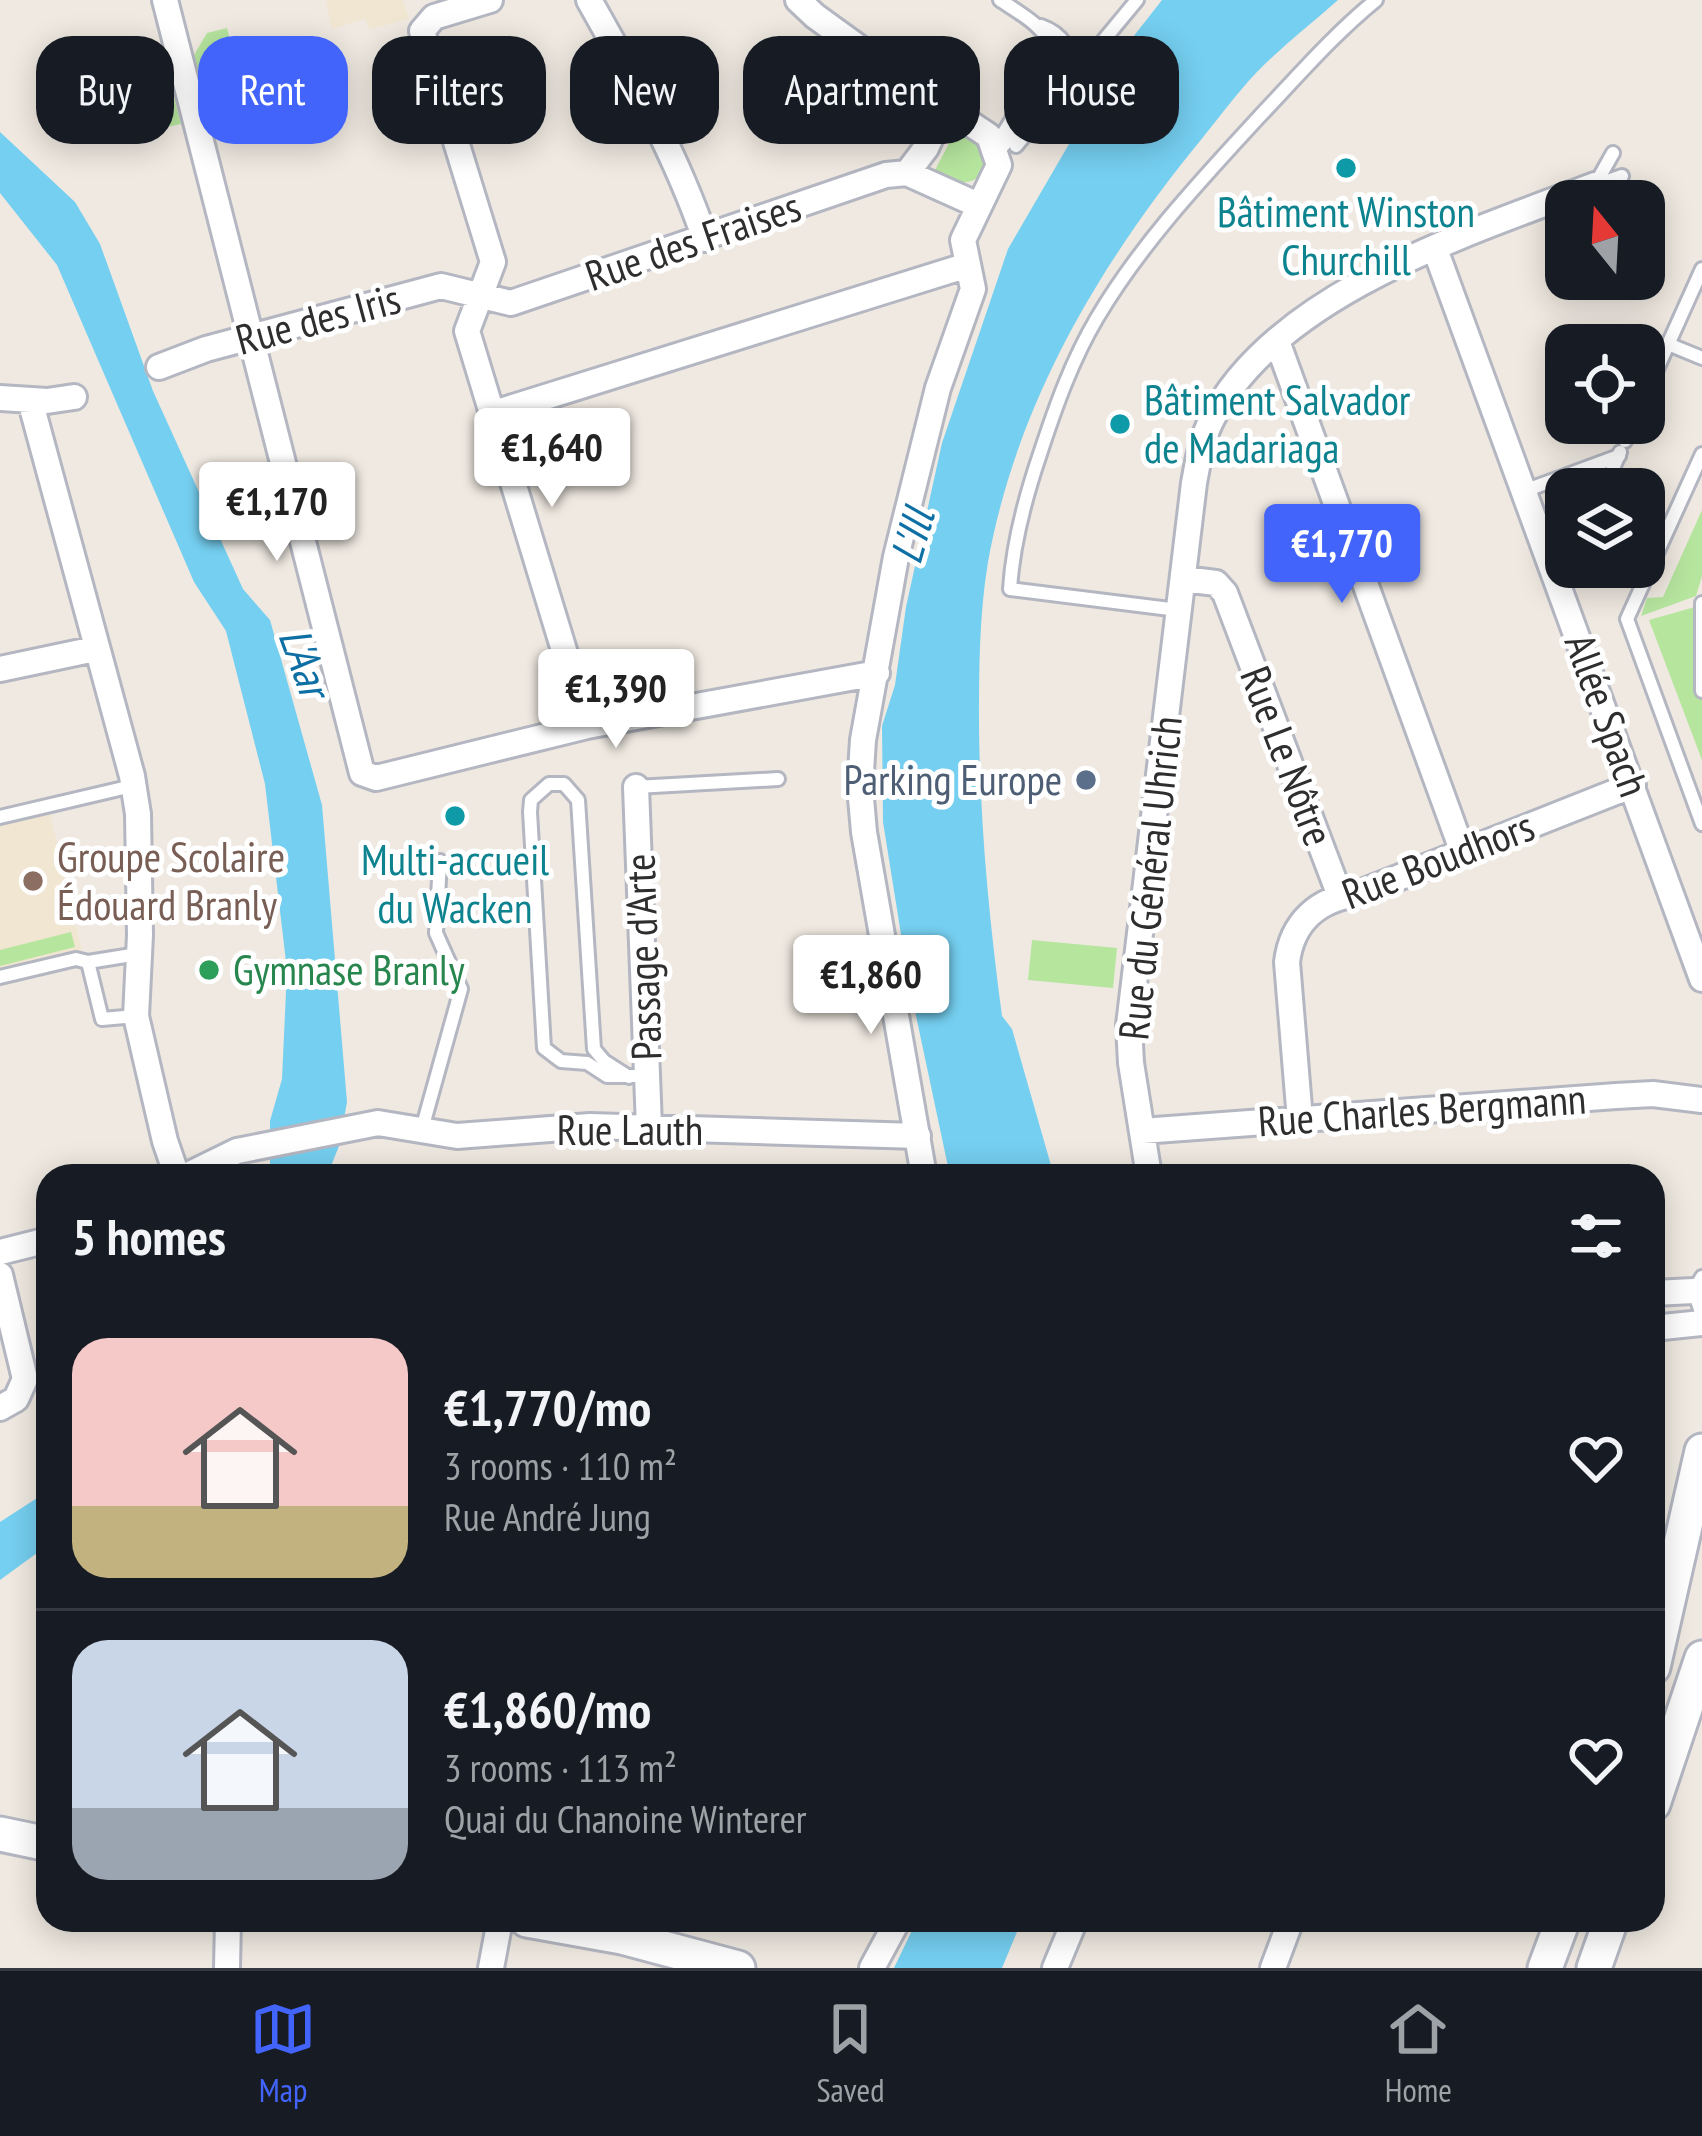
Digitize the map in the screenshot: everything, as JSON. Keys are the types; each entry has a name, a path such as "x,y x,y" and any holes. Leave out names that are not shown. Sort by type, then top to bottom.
{"main road":[{"path":"1665,1614 1702,1451"},
{"path":"1665,1772 1701,1676"},
{"path":"0,1834 36,1842"},
{"path":"594,1932 738,1968"},
{"path":"1545,1968 1558,1932"},
{"path":"1594,1968 1607,1932"}],"street":[{"path":"165,0 362,773 376,778 587,726 877,673"},
{"path":"490,0 434,17 422,31 493,262 467,332 587,726"},
{"path":"589,0 656,119 685,180 705,239"},
{"path":"799,0 844,36"},
{"path":"922,1164 879,927 860,787 863,740 885,611 912,486 938,388 973,290 963,240 1000,165 1003,148 980,130"},
{"path":"928,144 907,173 978,205"},
{"name":"Rue des Fraises","path":"480,293 512,303 886,175 907,173"},
{"name":"Rue du Général Uhrich","path":"1147,1164 1129,1025 1194,483 1206,431 1231,390 1306,318 1435,249 1545,205"},
{"name":"Allée Spach","path":"1435,249 1523,492 1545,536"},
{"path":"490,414 968,266"},
{"name":"Rue des Iris","path":"159,367 206,349 441,286 480,293"},
{"path":"1277,341 1462,850"},
{"path":"0,398 74,398"},
{"path":"29,400 134,786 138,814 136,1016 173,1164"},
{"name":"Rue Le Nôtre","path":"1183,579 1216,583 1225,593 1340,896"},
{"name":"Allée Spach","path":"1567,588 1702,979"},
{"path":"0,669 94,649"},
{"name":"Rue Boudhors","path":"1300,1120 1289,947 1308,914 1340,896 1373,888 1633,785"},
{"name":"Passage d'Arte","path":"636,787 638,1076 649,1127"},
{"name":"Rue Charles Bergmann","path":"1142,1131 1616,1096 1653,1094 1702,1100"},
{"name":"Rue Lauth","path":"207,1164 267,1144 378,1123 457,1136 590,1126 918,1136"},
{"path":"0,1252 36,1243"},
{"path":"0,1275 25,1379 16,1399 0,1408"},
{"path":"1665,1295 1700,1301"},
{"path":"1665,1321 1700,1301"},
{"path":"1665,1669 1701,1676"},
{"path":"227,1968 228,1932"},
{"path":"491,1968 498,1932"},
{"path":"872,1968 892,1932"},
{"path":"1055,1968 1071,1932"},
{"path":"1274,1968 1287,1932"}],"lane":[{"path":"1000,0 1034,23 1054,51 1003,148"},
{"path":"1003,148 1038,123 1137,0"},
{"path":"1179,610 1010,589 1012,550 1035,470 1059,398 1095,321 1124,276 1226,153 1345,25 1376,0"},
{"path":"1003,148 1071,64 1056,31 1034,23"},
{"path":"1598,180 1613,153"},
{"path":"1610,180 1622,176"},
{"path":"1665,351 1702,269"},
{"path":"1668,344 1702,358"},
{"path":"1613,468 1623,444"},
{"path":"1523,492 1621,449"},
{"path":"1702,454 1628,619 1702,824"},
{"path":"1702,603 1702,691"},
{"path":"636,787 778,779"},
{"path":"549,784 564,784 578,800 594,1049 604,1060 638,1076 607,1076 587,1063 561,1061 544,1048 530,812 531,800 549,784"},
{"path":"0,817 134,786"},
{"path":"422,1129 460,988 436,933 440,861"},
{"path":"0,977 76,959 88,962 138,954"},
{"path":"88,962 102,1019 136,1016"}],"shaded area":[{"path":"326,0 403,0 409,19 370,29 365,19 332,29"},
{"name":"Groupe Scolaire Édouard Branly","path":"47,800 82,950 0,971 0,811"}],"green space":[{"path":"227,28 229,36 205,36"},
{"path":"174,97 181,124 174,125"},
{"path":"949,144 975,144 984,155 985,169 974,180 955,181 934,172"},
{"path":"1702,510 1702,576 1696,596 1641,616 1647,598 1663,597"},
{"path":"1702,605 1702,760 1649,620"},
{"path":"71,932 75,947 0,966 0,950"},
{"path":"1032,940 1117,948 1113,988 1028,980"}],"water":[{"path":"1162,0 1338,0 1249,80 1131,232 1069,335 1020,445 1001,503 983,603 981,799 1002,1016 1012,1029 1051,1164 947,1164 908,978 883,822 882,726 895,685 906,607 942,443 1008,249 1069,144 1179,144 1179,36 1134,36"},
{"path":"0,132 75,202 100,244 153,391 243,589 270,620 322,805 347,1102 332,1164 270,1164 270,1121 282,1079 287,970 265,784 226,631 194,582 57,265 0,193"},
{"path":"36,1499 36,1554 0,1580 0,1522"},
{"path":"911,1932 1017,1932 1002,1968 894,1968"}],"place":[{"name":"Bâtiment Winston Churchill","path":"1346,168"},
{"name":"Bâtiment Salvador de Madariaga","path":"1120,424"},
{"name":"Parking Europe","path":"1086,780"},
{"name":"Multi-accueil du Wacken","path":"455,816"},
{"name":"Groupe Scolaire Édouard Branly","path":"33,881"},
{"name":"Gymnase Branly","path":"209,970"}],"water label":[{"name":"L'Ill","path":"912,536"},
{"name":"L'Aar","path":"305,662"}]}
